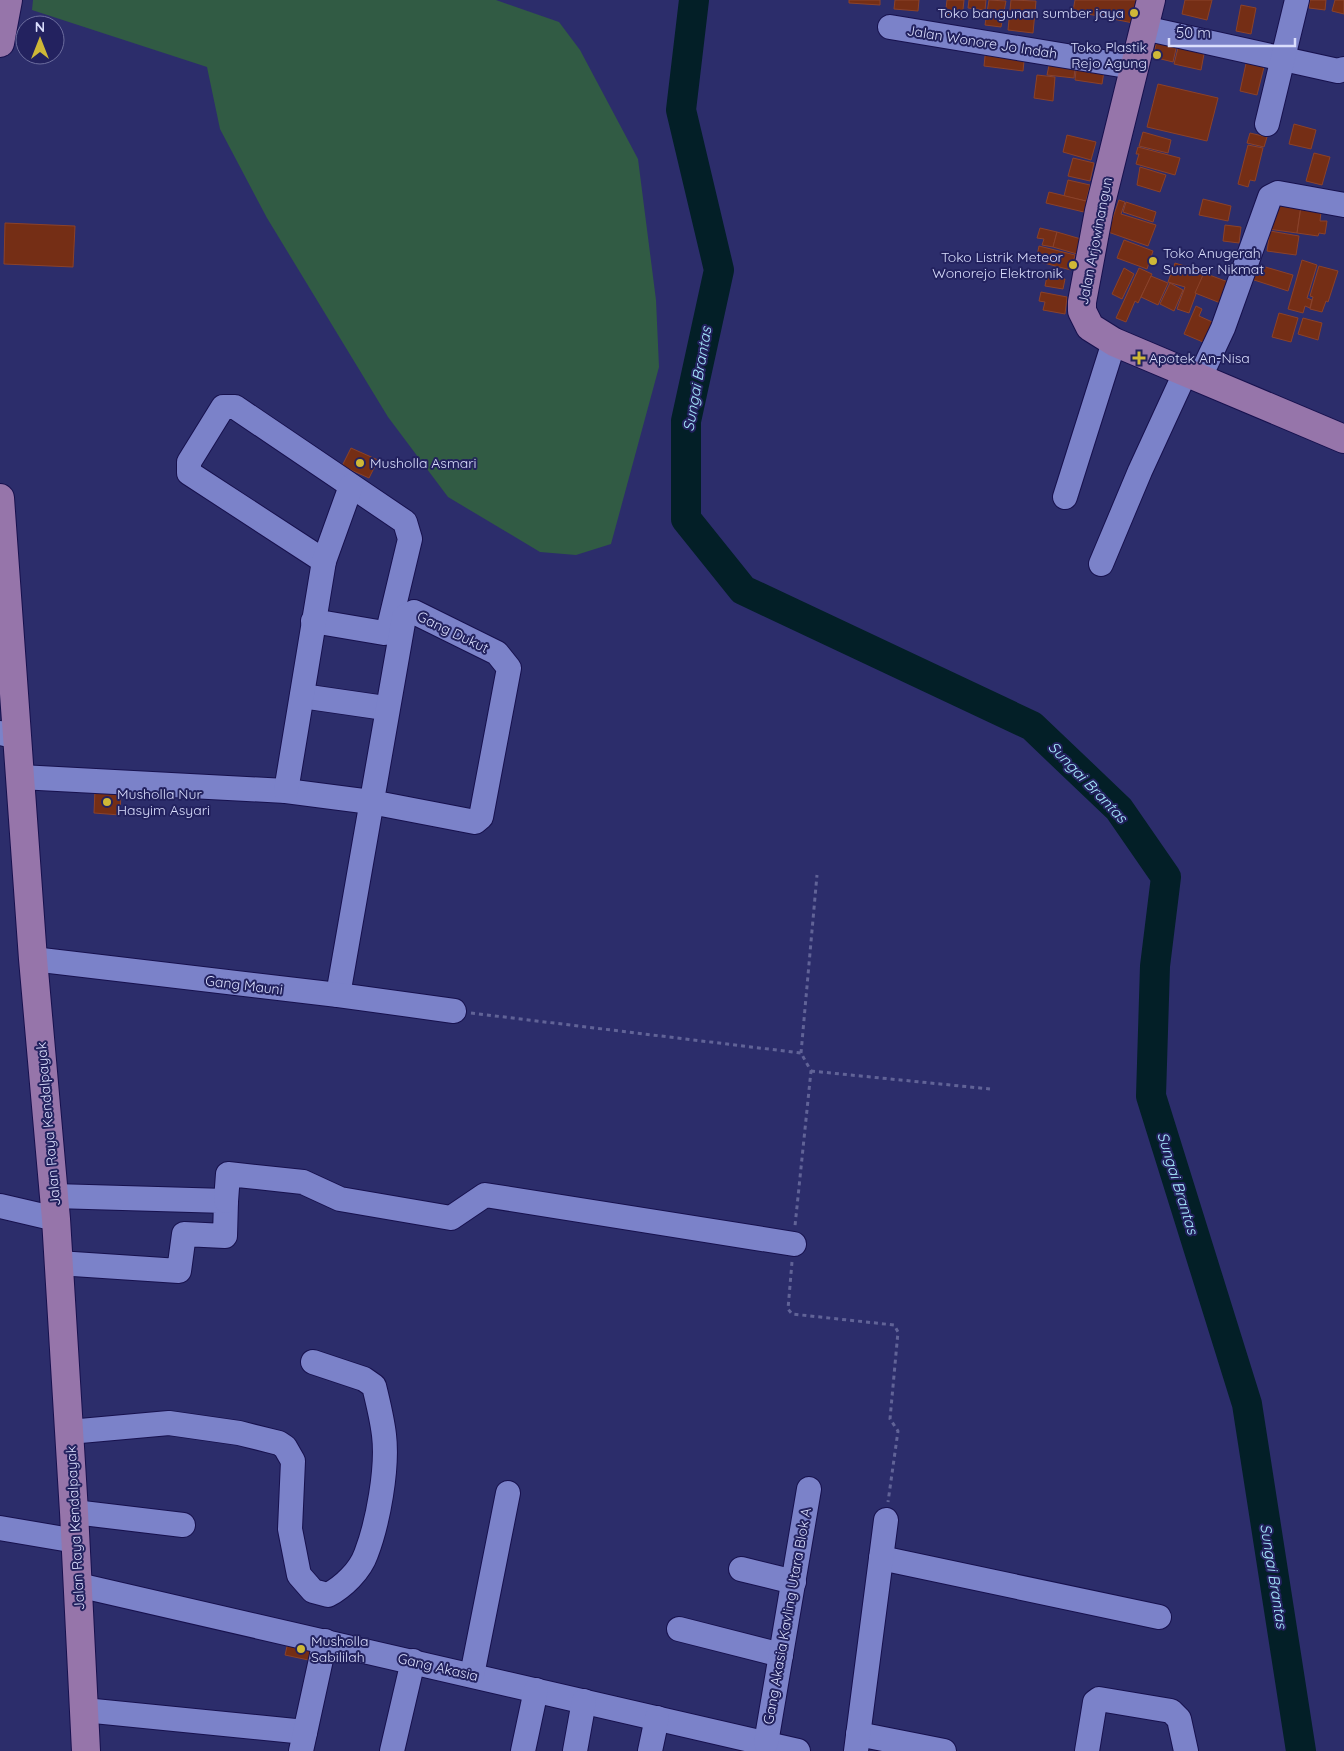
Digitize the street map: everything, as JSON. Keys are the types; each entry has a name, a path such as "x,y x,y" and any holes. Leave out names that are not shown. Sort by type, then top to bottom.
{"main road":[{"path":"0,43 8,0"},
{"name":"Jalan Arjowinangun","path":"1151,0 1099,211 1082,302 1082,311 1090,327 1114,342 1344,439"},
{"name":"Jalan Raya Kendalpayak","path":"0,498 9,735 20,777 33,959 55,1208 76,1541 86,1751"}],"street":[{"path":"1267,124 1297,0"},
{"name":"Jalan Wonore Jo Indah","path":"890,27 1133,67"},
{"path":"1144,28 1338,71 1344,69"},
{"path":"1101,564 1193,374 1223,328 1270,197 1278,193 1344,205"},
{"path":"1064,497 1114,342"},
{"path":"313,621 384,633 390,626 410,539 405,522 235,407 223,407 189,462 189,472 324,561"},
{"path":"286,791 324,561 351,486"},
{"name":"Gang Dukut","path":"414,612 497,653 508,668 481,817 476,822 469,822 371,802 404,617 414,612"},
{"path":"302,696 378,707"},
{"path":"20,777 286,791 371,802 338,995"},
{"name":"Gang Mauni","path":"33,959 338,995 454,1011"},
{"path":"58,1263 179,1272 184,1234 225,1236 228,1174 303,1182 340,1199 451,1218 485,1195 794,1244"},
{"path":"0,1206 55,1208 226,1201"},
{"path":"69,1432 169,1423 239,1433 279,1443 285,1447 293,1461 290,1529 299,1575 313,1591 328,1595 342,1588 366,1556 378,1510 385,1467 384,1435 374,1386 364,1379 313,1362"},
{"name":"Gang Akasia Kavling Utara Blok A","path":"766,1744 809,1490"},
{"path":"472,1675 508,1492"},
{"path":"74,1512 132,1518 142,1522 183,1525"},
{"path":"886,1520 857,1742 944,1751"},
{"path":"0,1528 76,1541"},
{"path":"881,1558 1159,1618"},
{"path":"741,1569 794,1582"},
{"name":"Gang Akasia","path":"78,1585 657,1718 728,1743 766,1744 798,1751"},
{"path":"679,1629 781,1655"},
{"path":"84,1710 303,1742 325,1641"},
{"path":"392,1751 413,1661"},
{"path":"523,1751 536,1690"},
{"path":"1087,1751 1095,1702 1099,1699 1171,1711 1179,1719 1186,1751"},
{"path":"575,1751 584,1701"},
{"path":"650,1751 657,1718"}],"path":[{"path":"817,875 801,1053 811,1070 788,1309 792,1314 894,1325 898,1332 890,1419 898,1431 886,1520"},
{"path":"454,1011 801,1053"},
{"path":"811,1070 990,1089"}],"green space":[{"path":"33,0 496,0 559,22 580,50 638,159 656,300 659,367 611,544 576,555 540,552 448,497 388,417 267,218 220,129 207,67 65,21 65,15 47,15 32,10"}],"building":[{"path":"849,0 880,0 880,5 849,3"},
{"path":"895,0 919,0 918,11 894,9"},
{"path":"947,0 964,0 962,19 945,17"},
{"path":"969,0 986,0 985,10 968,8"},
{"path":"989,0 1006,1 1001,27 985,25"},
{"path":"1011,0 1036,1 1033,33 1008,30"},
{"path":"1075,0 1143,0 1138,24 1073,11"},
{"path":"1185,0 1212,0 1207,20 1182,14"},
{"path":"1310,0 1326,0 1325,10 1309,8"},
{"path":"1335,0 1344,0 1344,14 1332,11"},
{"path":"1241,5 1256,8 1251,34 1236,31"},
{"path":"1158,36 1178,40 1173,62 1153,57"},
{"path":"1185,44 1193,51 1204,54 1201,70 1174,64 1178,48 1184,49"},
{"path":"986,47 1025,51 1023,71 984,66"},
{"path":"1051,56 1076,58 1074,78 1047,75"},
{"path":"1247,59 1265,63 1257,95 1240,91"},
{"path":"1077,61 1105,65 1102,84 1075,80"},
{"path":"1037,75 1055,77 1053,101 1034,98"},
{"path":"1158,84 1218,98 1207,141 1147,127"},
{"path":"1294,124 1316,130 1311,149 1289,144"},
{"path":"1143,132 1171,140 1168,153 1139,146"},
{"path":"1250,133 1267,137 1264,147 1247,143"},
{"path":"1067,135 1096,142 1091,160 1063,152"},
{"path":"1248,145 1263,148 1255,181 1250,180 1248,187 1238,184"},
{"path":"1138,147 1180,158 1175,175 1136,164 1139,154 1136,154"},
{"path":"1314,153 1330,157 1322,185 1306,181"},
{"path":"1073,158 1094,163 1090,181 1068,176"},
{"path":"1140,167 1166,175 1160,192 1137,185"},
{"path":"1068,180 1090,185 1086,201 1064,196"},
{"path":"1049,192 1090,202 1088,213 1046,203"},
{"path":"1273,196 1302,200 1297,233 1268,229"},
{"path":"1203,199 1231,206 1228,221 1199,215"},
{"path":"1119,200 1125,202 1121,214 1156,225 1148,246 1108,232"},
{"path":"1302,200 1322,203 1320,221 1327,221 1325,234 1319,233 1318,236 1297,233"},
{"path":"1126,202 1156,212 1153,222 1123,212"},
{"path":"5,223 75,226 73,267 4,264"},
{"path":"1225,225 1241,227 1239,243 1223,241"},
{"path":"1040,228 1057,232 1053,247 1042,245 1044,239 1037,238"},
{"path":"1270,231 1299,236 1296,255 1267,251"},
{"path":"1057,232 1081,239 1077,254 1053,247"},
{"path":"1124,240 1153,251 1147,269 1117,258"},
{"path":"1039,246 1075,255 1071,270 1036,261"},
{"path":"1302,260 1317,265 1307,298 1312,300 1310,308 1305,306 1303,313 1288,309"},
{"path":"1175,263 1204,272 1189,313 1177,309 1185,287 1168,282"},
{"path":"1255,264 1293,275 1288,291 1251,279"},
{"path":"1319,266 1338,271 1328,302 1326,301 1322,312 1310,309 1313,297 1310,296"},
{"path":"1124,268 1134,274 1122,299 1112,294"},
{"path":"1139,268 1152,274 1138,303 1135,301 1126,322 1116,318"},
{"path":"1204,273 1231,283 1223,304 1195,293"},
{"path":"1047,276 1065,279 1063,289 1045,286"},
{"path":"1151,276 1168,283 1158,305 1141,297"},
{"path":"1170,283 1183,290 1174,311 1160,304"},
{"path":"1041,292 1067,297 1065,314 1043,310 1045,302 1039,301"},
{"path":"1196,306 1202,309 1199,316 1219,325 1210,345 1184,334"},
{"path":"1279,313 1298,318 1291,342 1272,337"},
{"path":"1303,318 1322,323 1318,340 1298,334"},
{"name":"Musholla Asmari","path":"351,448 378,460 369,478 342,466"},
{"name":"Musholla Nur Hasyim Asyari","path":"95,790 121,791 120,815 94,813"},
{"name":"Musholla Sabililah","path":"289,1638 317,1644 313,1661 285,1655"}],"waterway":[{"name":"Sungai Brantas","path":"694,0 681,110 719,270 686,421 686,519 743,590 1032,726 1119,809 1166,877 1155,966 1151,1096 1247,1404 1301,1751"}],"place":[{"name":"Toko bangunan sumber jaya","path":"1134,13"},
{"name":"Toko Plastik Rejo Agung","path":"1157,55"},
{"name":"Toko Anugerah Sumber Nikmat","path":"1153,261"},
{"name":"Toko Listrik Meteor Wonorejo Elektronik","path":"1073,265"},
{"name":"Apotek An-Nisa","path":"1139,358"},
{"name":"Musholla Asmari","path":"360,463"},
{"name":"Musholla Nur Hasyim Asyari","path":"107,802"},
{"name":"Musholla Sabililah","path":"301,1649"}]}
